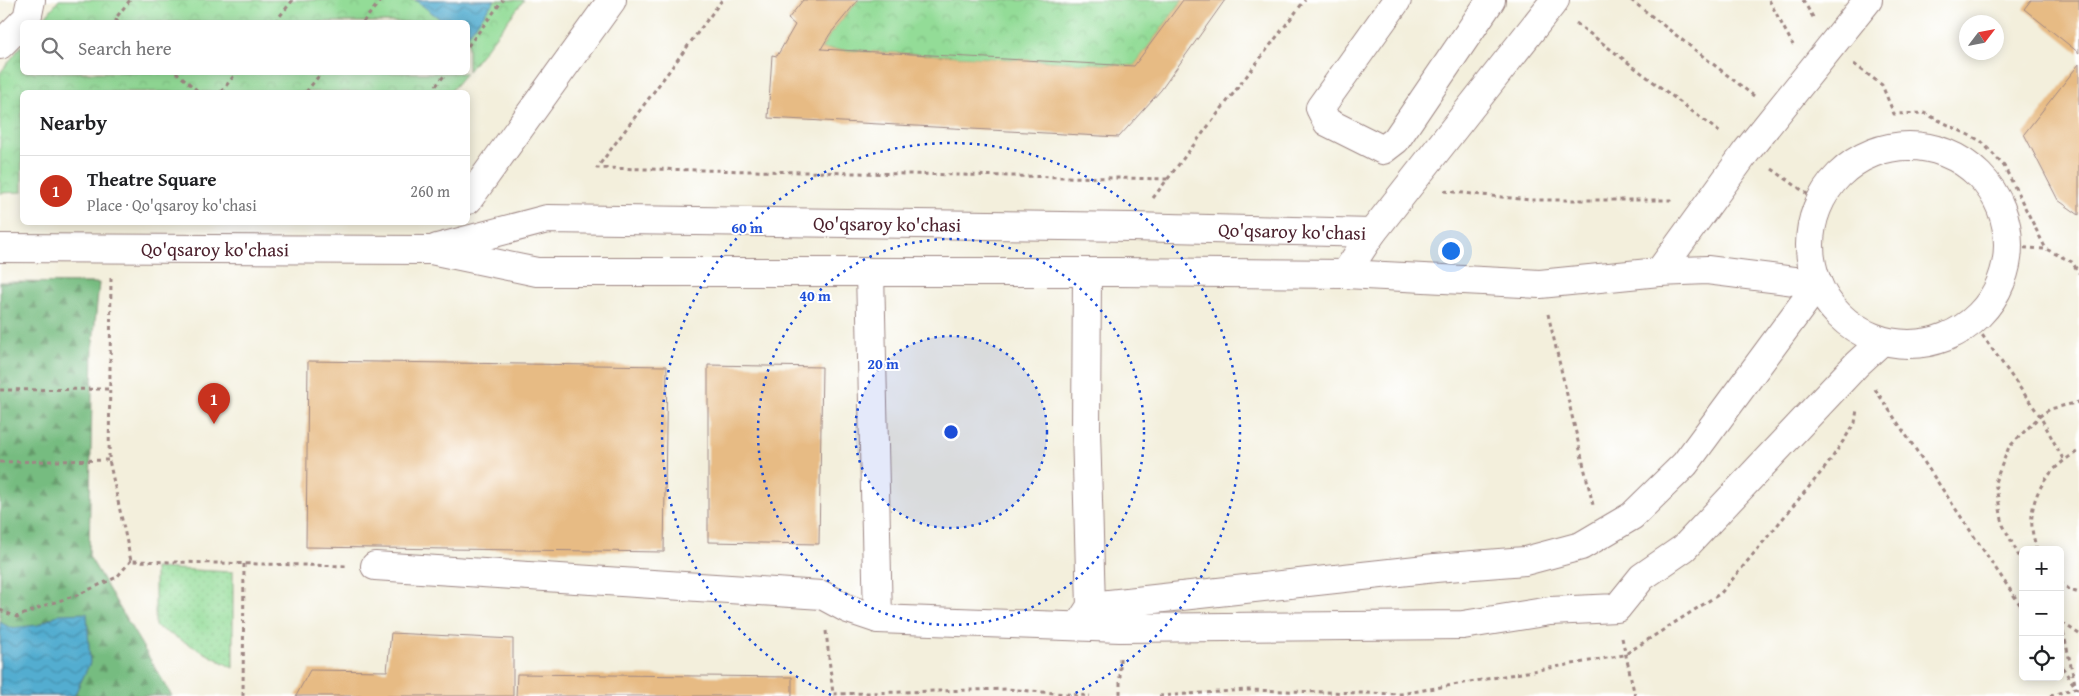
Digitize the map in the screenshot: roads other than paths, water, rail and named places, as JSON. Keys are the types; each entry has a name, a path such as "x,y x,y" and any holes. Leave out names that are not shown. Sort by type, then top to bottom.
{"street":[{"path":"26,20 31,0"},
{"path":"470,197 612,0"},
{"path":"1397,0 1320,108 1327,122 1383,150 1396,140 1491,0"},
{"path":"1659,272 1710,199 1746,152 1868,0"},
{"path":"1372,233 1551,1"},
{"path":"0,45 20,26"},
{"path":"1430,90 1463,117"},
{"path":"1916,145 1949,153 1977,172 1997,199 2008,231 2007,265 1995,296 1973,322 1946,338 1914,344 1882,341 1855,329 1833,310 1818,284 1810,252 1813,218 1827,188 1851,163 1882,148 1916,145"},
{"name":"Qo'qsaroy ko'chasi","path":"431,250 547,220 1131,227 1372,233"},
{"path":"431,250 449,225"},
{"name":"Qo'qsaroy ko'chasi","path":"0,248 431,250 537,272 1345,274 1372,233"},
{"path":"1345,274 1540,284 1659,272 1707,270 1818,284"},
{"path":"870,272 874,357 873,431 878,619"},
{"path":"1085,616 1087,272"},
{"path":"375,566 822,595 848,610 878,619 1085,616 1425,569 1525,561 1581,546 1632,516 1685,464 1818,284"},
{"path":"1085,616 1120,628 1463,626 1550,611 1617,608 1642,576 1684,548 1857,364 1882,341"}],"water":[{"path":"415,0 495,0 470,32 470,20 441,20"},
{"path":"87,613 90,663 74,696 0,696 0,622 11,628 38,625 59,614"}],"place":[{"name":"Theatre Square","path":"214,424"}]}
